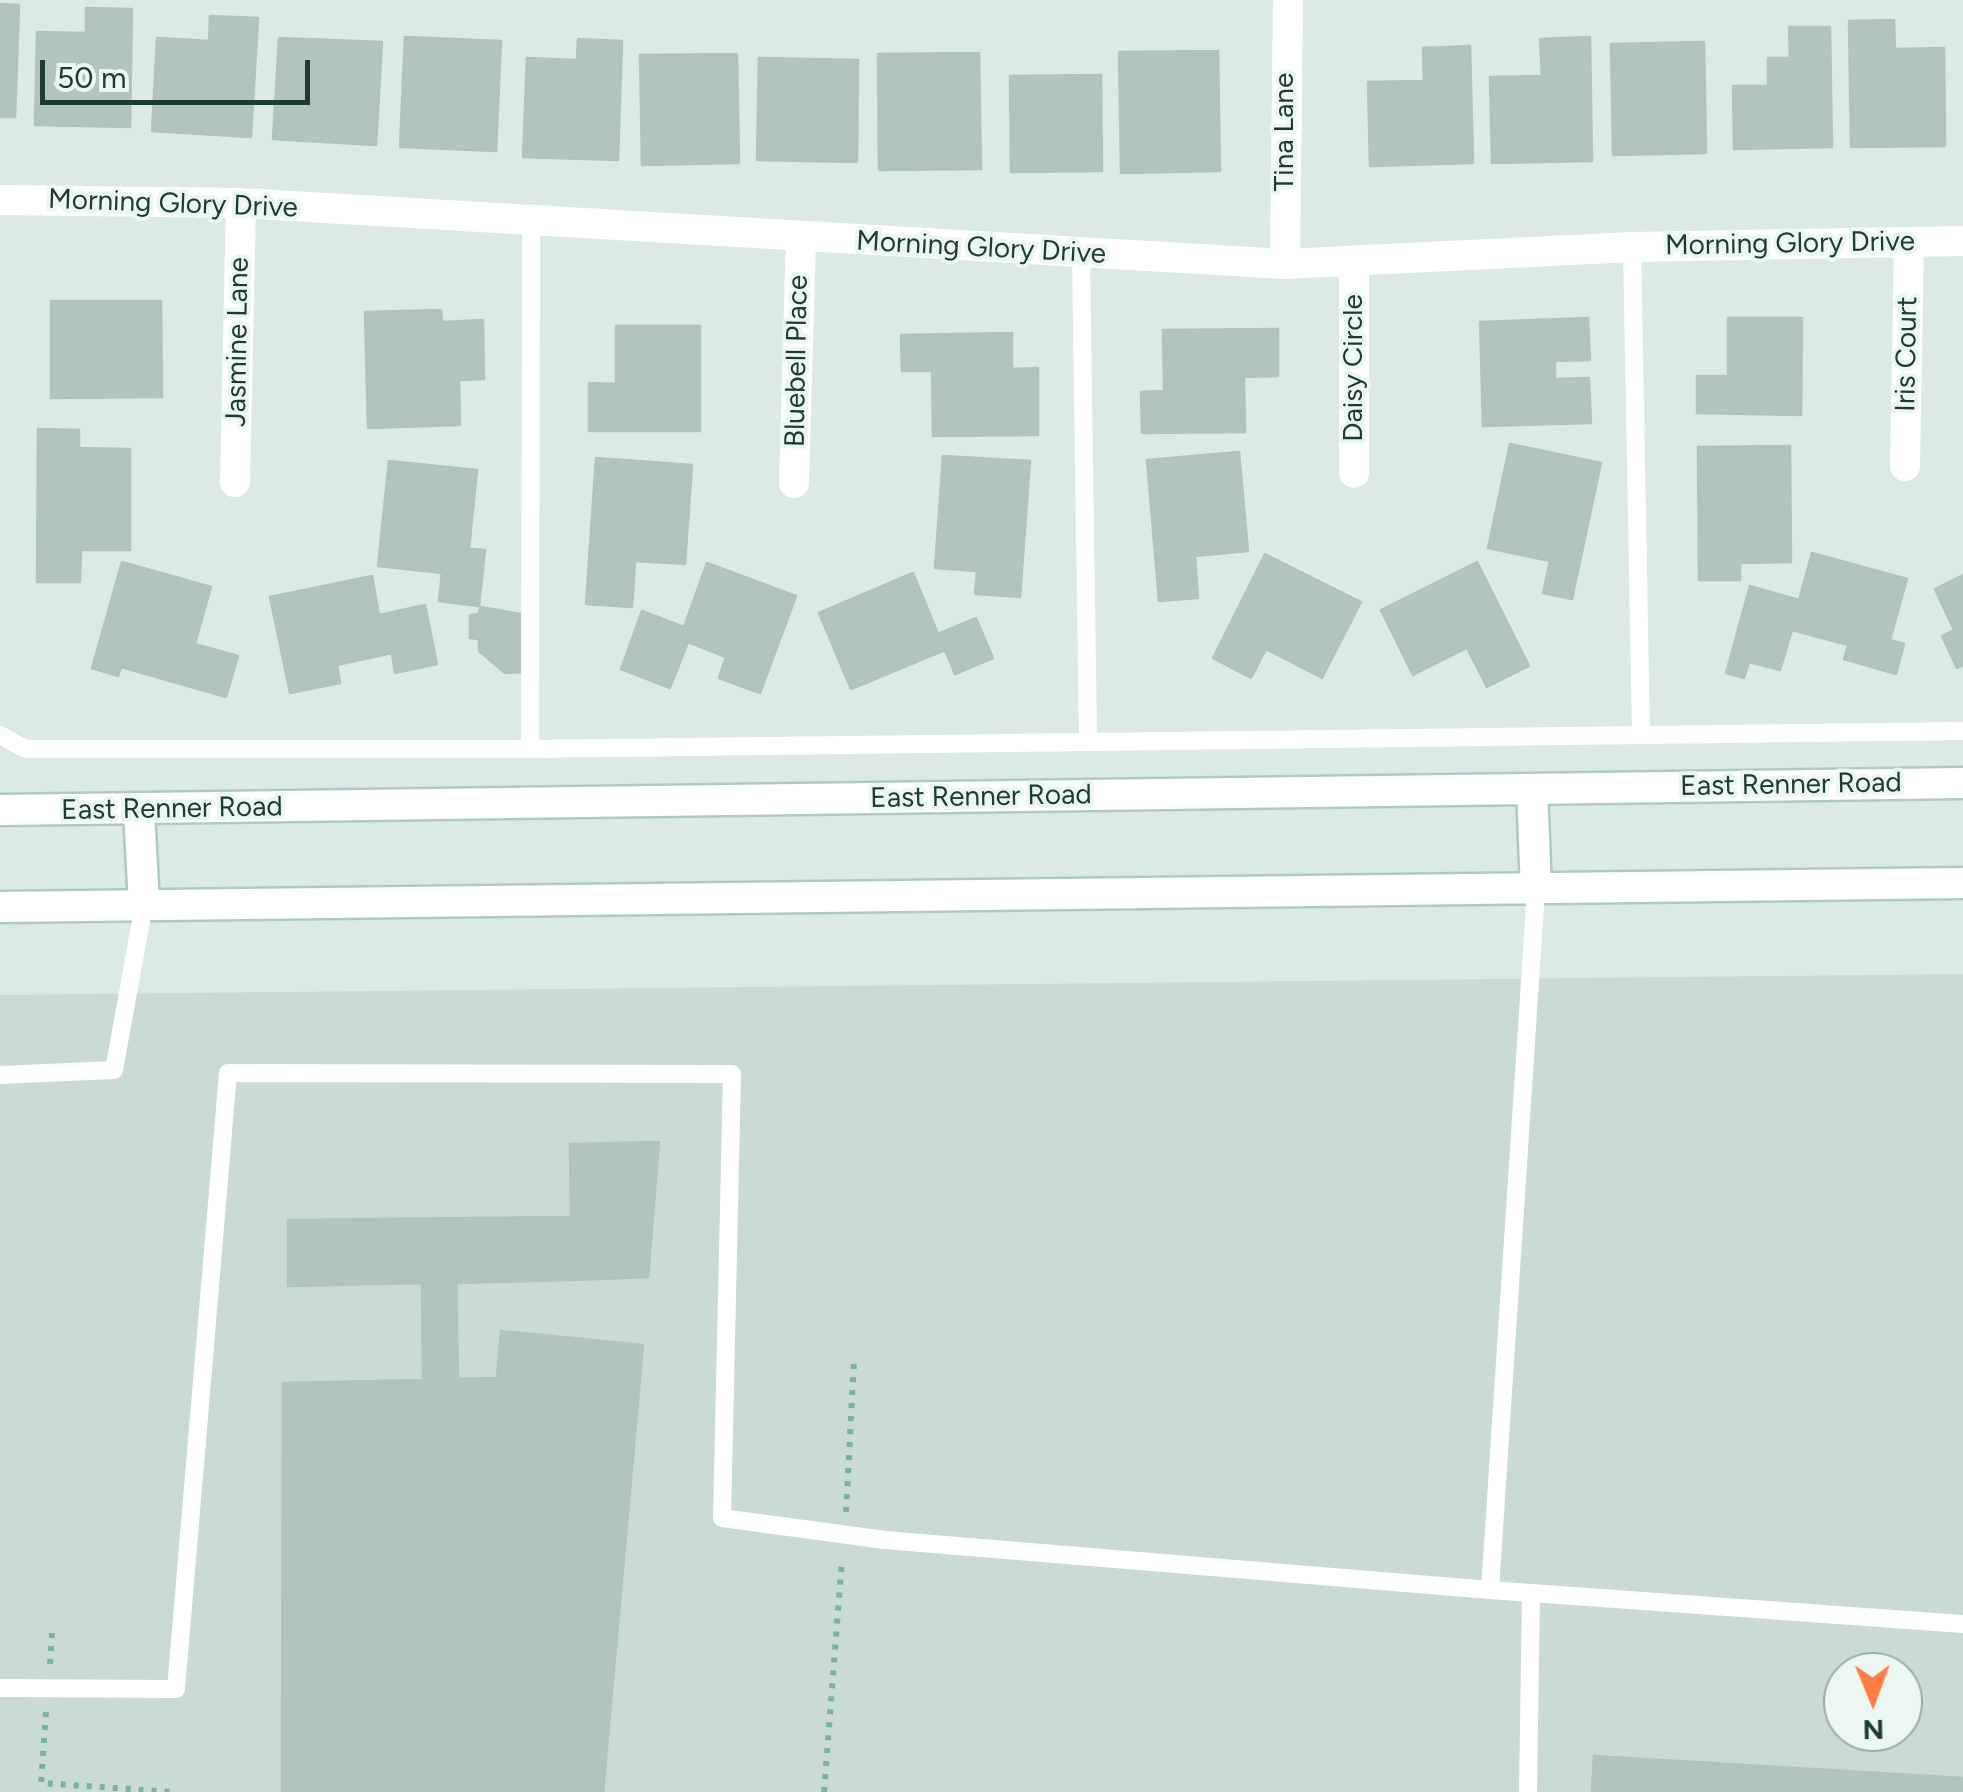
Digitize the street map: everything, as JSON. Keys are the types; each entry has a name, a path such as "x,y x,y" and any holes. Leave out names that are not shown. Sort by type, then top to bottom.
{"main road":[{"name":"Tina Lane","path":"1285,264 1288,0"},
{"name":"Morning Glory Drive","path":"0,200 241,203 1285,264 1354,264 1632,247 1963,241"},
{"name":"Jasmine Lane","path":"236,482 241,203"},
{"name":"Bluebell Place","path":"794,483 801,238"},
{"name":"Iris Court","path":"1905,466 1908,242"},
{"name":"Daisy Circle","path":"1354,264 1354,473"},
{"name":"East Renner Road","path":"0,810 1963,783"},
{"path":"1532,789 1536,890"},
{"path":"139,811 144,905"},
{"path":"0,907 1963,883"}],"lane":[{"path":"530,222 530,749"},
{"path":"1632,247 1641,735"},
{"path":"1081,253 1088,739"},
{"path":"0,736 25,749 530,749 1963,730"},
{"path":"1490,1590 1536,890"},
{"path":"0,1075 114,1070 144,905"},
{"path":"0,1688 176,1689 228,1073 732,1074 722,1518 844,1534 1490,1590 1963,1624"},
{"path":"1528,1792 1530,1593"}],"path":[{"path":"824,1792 854,1360"},
{"path":"52,1632 41,1783 173,1792"}],"shaded area":[{"path":"1963,974 1963,1792 0,1792 0,995"}],"building":[{"path":"0,4 19,5 15,117 0,117"},
{"path":"86,8 132,9 130,127 35,125 37,32 86,33"},
{"path":"210,16 258,18 251,137 152,131 157,38 209,41"},
{"path":"1894,20 1895,49 1944,48 1945,146 1851,147 1849,21"},
{"path":"1789,27 1830,27 1832,147 1734,149 1733,86 1768,86 1768,58 1790,58"},
{"path":"405,37 501,41 496,151 400,147"},
{"path":"1590,37 1592,161 1492,163 1490,77 1542,76 1540,39"},
{"path":"279,38 382,42 376,145 273,139"},
{"path":"578,39 622,41 618,160 523,157 527,58 577,60"},
{"path":"1704,42 1706,153 1613,155 1611,44"},
{"path":"1470,46 1473,163 1370,166 1368,82 1424,81 1423,48"},
{"path":"1218,51 1220,171 1121,173 1119,52"},
{"path":"979,53 981,169 879,170 878,54"},
{"path":"737,54 739,163 642,165 640,55"},
{"path":"759,58 858,60 857,162 757,160"},
{"path":"1101,75 1102,171 1011,172 1010,76"},
{"path":"51,301 161,301 162,397 51,398"},
{"path":"441,310 442,322 483,320 484,379 459,380 460,425 368,428 365,312"},
{"path":"1588,318 1590,360 1555,361 1555,379 1589,378 1591,423 1483,426 1480,322"},
{"path":"1728,318 1802,318 1801,415 1697,413 1697,376 1728,376"},
{"path":"616,326 700,326 700,431 589,431 589,383 616,384"},
{"path":"1278,329 1278,376 1244,377 1245,432 1142,433 1141,392 1164,391 1163,330"},
{"path":"1012,333 1012,369 1038,368 1038,435 933,436 932,371 902,371 901,335"},
{"path":"38,429 79,430 79,448 130,449 130,550 81,550 80,582 37,582"},
{"path":"1510,444 1601,463 1572,599 1543,593 1550,561 1488,548"},
{"path":"1790,446 1791,562 1740,563 1740,580 1699,580 1698,447"},
{"path":"1239,452 1248,551 1195,556 1198,598 1159,601 1147,460"},
{"path":"943,456 1030,461 1020,597 975,594 977,571 935,568"},
{"path":"596,458 692,465 685,564 635,561 632,607 586,604"},
{"path":"389,461 477,470 469,549 485,550 479,606 439,601 442,573 378,566"},
{"path":"1812,553 1907,579 1890,640 1904,644 1896,674 1844,659 1848,645 1792,630 1780,670 1749,662 1744,678 1726,673 1750,586 1799,600"},
{"path":"1265,554 1361,602 1322,678 1266,649 1251,678 1213,658"},
{"path":"122,562 211,587 195,644 238,656 226,697 121,667 118,676 92,668"},
{"path":"1477,562 1529,666 1487,687 1467,648 1413,675 1381,610"},
{"path":"707,563 796,596 760,693 719,678 726,657 688,642 670,688 621,669 642,611 684,627"},
{"path":"913,573 938,634 976,618 993,658 955,674 945,650 851,689 819,613"},
{"path":"1963,575 1963,665 1957,668 1942,636 1954,630 1935,589"},
{"path":"372,576 379,615 425,605 437,664 395,673 392,653 337,665 340,683 290,693 270,597"},
{"path":"480,607 520,614 521,672 505,673 479,651 479,639 470,638 470,615 479,614"},
{"path":"659,1142 648,1277 572,1280 570,1144"},
{"path":"571,1217 572,1280 456,1283 458,1379 497,1378 501,1331 643,1345 603,1792 282,1792 283,1383 423,1380 422,1283 288,1286 288,1220"},
{"path":"1594,1756 1963,1778 1963,1792 1592,1792"}]}
